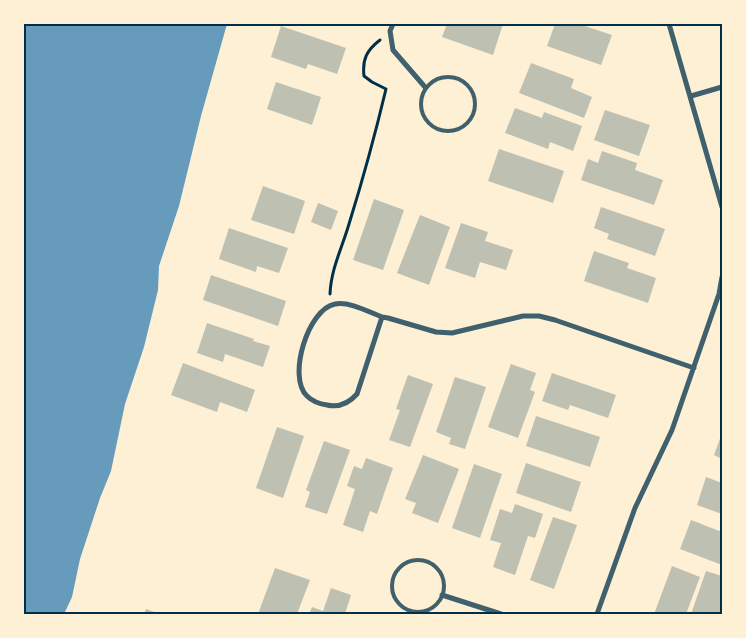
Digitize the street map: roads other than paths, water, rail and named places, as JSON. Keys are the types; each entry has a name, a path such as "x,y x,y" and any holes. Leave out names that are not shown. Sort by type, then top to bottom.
{"street":[{"path":"393,24 390,31 393,50 425,87"},
{"path":"669,24 722,207"},
{"path":"691,96 722,87"},
{"path":"597,614 635,508 672,430 719,294 722,277"},
{"path":"382,317 357,394 348,404 334,407 318,403 306,396 300,384 298,374 301,356 309,329 321,312 333,304 345,304 382,317 436,332 452,333 523,316 539,316 556,320 694,368"},
{"path":"442,595 501,614"}],"lane":[{"path":"451,76 460,79 468,85 473,93 475,102 474,112 470,120 463,127 454,130 444,131 435,128 427,122 422,114 420,105 421,95 425,87 432,80 441,77 451,76"},
{"path":"422,561 438,569 444,586 442,595 438,603 431,609 423,612 414,612 405,609 398,604 393,596 393,578 397,570 404,564 422,561"}],"water":[{"path":"24,24 227,24 201,116 179,206 159,266 158,290 144,347 125,404 111,471 80,559 72,597 64,614 24,614"}]}
